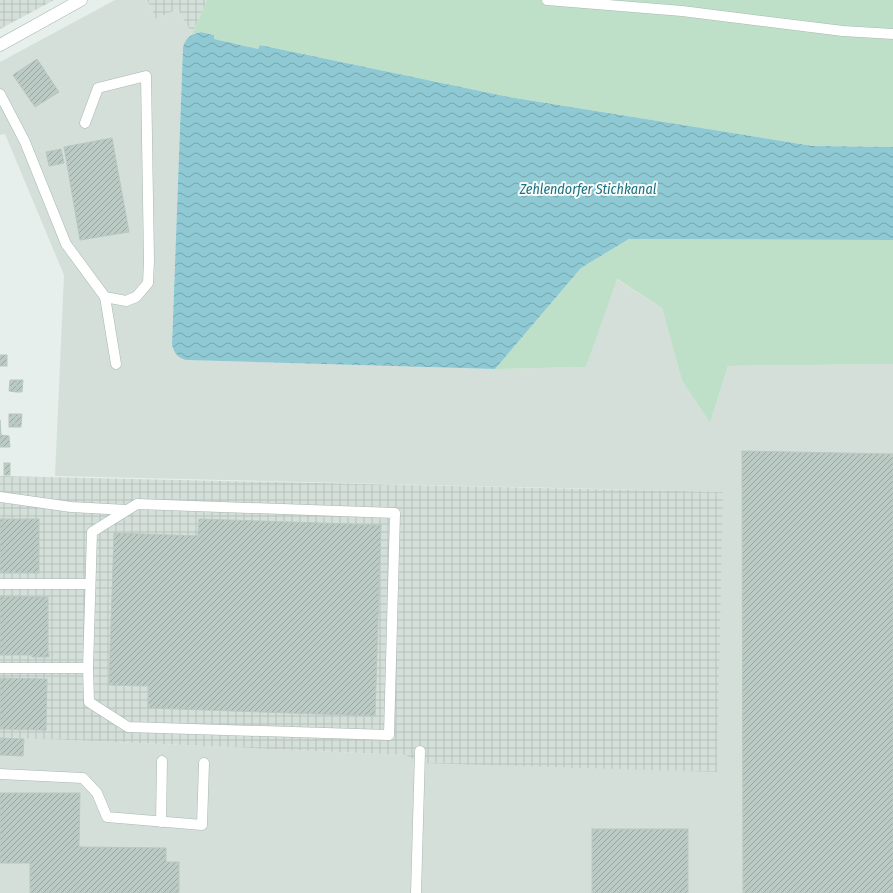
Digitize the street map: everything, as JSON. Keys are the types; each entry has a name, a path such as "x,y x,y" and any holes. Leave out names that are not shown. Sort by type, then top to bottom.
{"street":[{"path":"0,45 81,0"}],"lane":[{"path":"547,0 682,11 843,30 893,34"},
{"path":"85,123 98,88 146,76 149,261 148,283 136,297 126,301 105,297"},
{"path":"0,94 25,142 66,244 105,297 116,364"},
{"path":"0,497 71,507 127,510"},
{"path":"137,504 395,513 389,735 128,727 89,702 88,668 90,584 92,532 137,504"},
{"path":"0,584 90,584"},
{"path":"0,668 88,668"},
{"path":"416,893 420,751"},
{"path":"161,822 162,761"},
{"path":"0,774 83,778 97,793 107,818 202,825 204,763"}],"shaded area":[{"path":"0,0 54,0 0,29"},
{"path":"115,0 147,0 156,19 178,9 192,34 188,37 183,47 172,345 173,350 186,360 495,369 586,367 616,279 662,308 682,381 710,423 728,366 893,364 893,893 0,893 0,738 405,755 420,763 722,492 55,476 64,275 5,134 0,135 0,62"},
{"path":"147,0 207,0 192,34 178,9 156,19"},
{"path":"0,476 723,492 717,772 420,763 405,755 0,738"}],"green space":[{"path":"207,0 893,0 893,147 813,146 509,97 260,45 258,49 213,39 214,35 201,32 192,34"},
{"path":"629,239 893,240 893,364 728,366 710,423 682,381 662,308 617,279 586,367 495,369 581,268"}],"water":[{"name":"Zehlendorfer Stichkanal","path":"201,32 214,35 214,39 258,49 260,45 509,97 813,146 893,147 893,240 629,239 581,268 495,369 186,360 177,355 172,345 183,47 189,36"}],"building":[{"path":"37,59 59,92 35,107 13,75"},
{"path":"112,138 129,232 80,240 64,147"},
{"path":"61,149 64,163 49,166 46,152"},
{"path":"0,355 7,355 7,366 0,366"},
{"path":"10,380 17,380 16,392 9,391"},
{"path":"17,380 23,380 22,392 16,392"},
{"path":"9,414 15,414 15,427 9,427"},
{"path":"15,414 22,414 21,427 15,427"},
{"path":"0,420 1,435 9,436 10,447 0,447"},
{"path":"742,451 893,454 893,893 743,893"},
{"path":"4,463 10,463 10,475 4,475"},
{"path":"0,519 39,519 39,573 0,573"},
{"path":"199,519 381,525 375,716 148,708 149,686 109,685 114,533 198,536"},
{"path":"0,596 48,597 49,657 32,657 32,655 0,655"},
{"path":"0,678 47,679 46,730 0,729"},
{"path":"0,738 24,739 23,756 0,755"},
{"path":"0,793 80,793 79,847 166,848 166,862 179,862 179,893 30,893 30,863 0,863"},
{"path":"592,829 688,829 688,893 592,893"}]}
